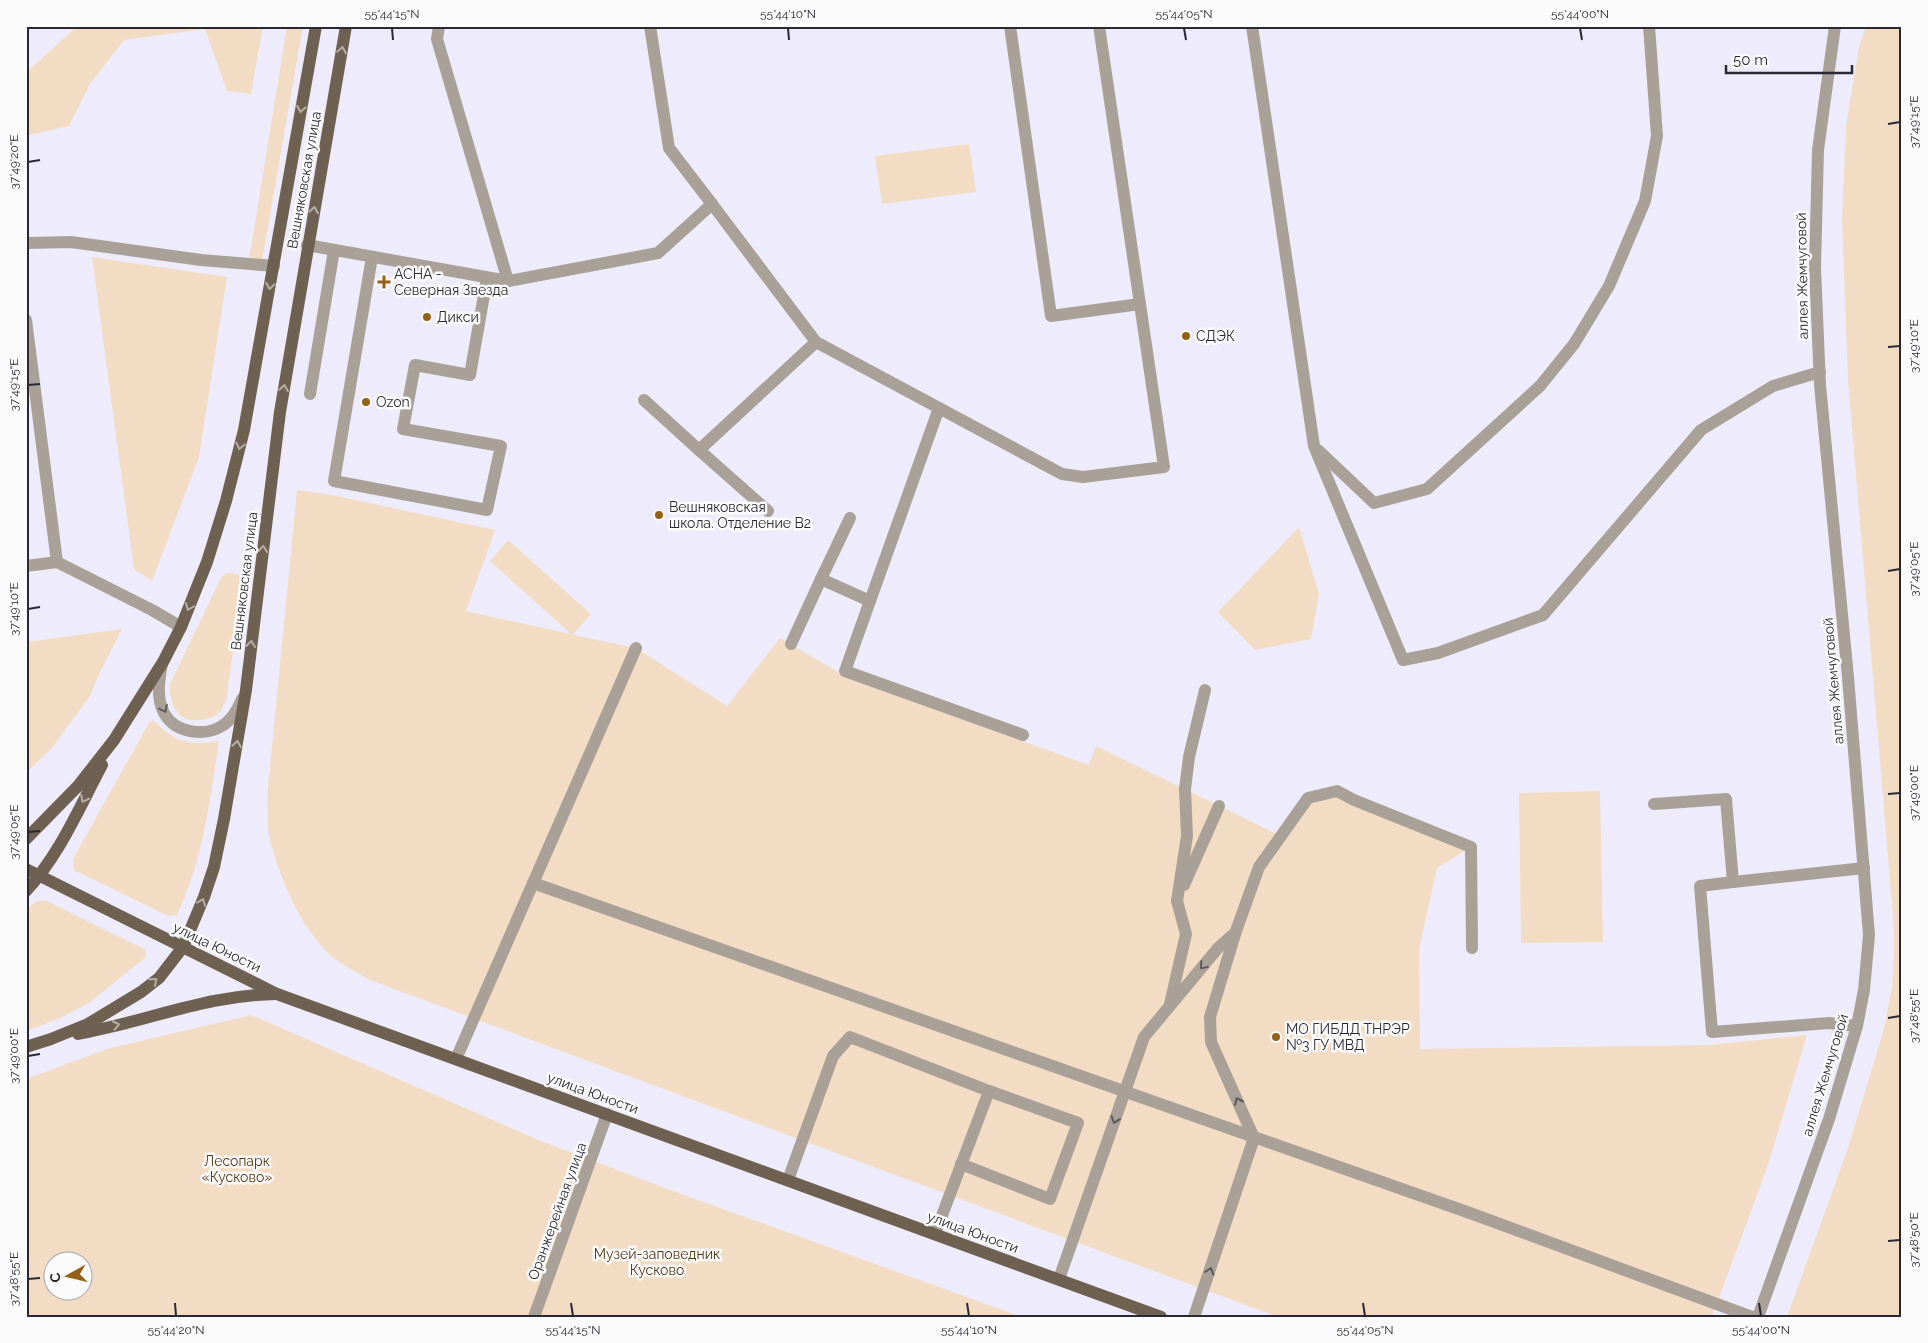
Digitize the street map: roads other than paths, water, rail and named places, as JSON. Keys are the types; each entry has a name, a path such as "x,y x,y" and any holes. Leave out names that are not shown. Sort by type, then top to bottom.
{"main road":[{"name":"Вешняковская улица","path":"26,839 78,786 114,740 163,662 181,627 207,562 236,466 254,383 316,26"},
{"name":"Вешняковская улица","path":"26,1047 52,1040 88,1024 141,992 159,978 183,947 204,898 214,868 246,690 280,412 346,26"},
{"path":"26,891 40,876 65,837 114,740"},
{"name":"улица Юности","path":"26,869 277,994 1161,1317"},
{"path":"52,1040 133,1022 183,1007 236,996 277,994"}],"street":[{"path":"439,26 437,39 508,282"},
{"path":"650,26 669,148 816,342 1062,474 1083,477 1164,466 1099,26"},
{"path":"1010,26 1051,316 1140,304"},
{"path":"1252,26 1314,446 1403,660 1438,653 1543,614 1701,430 1773,386 1820,372"},
{"path":"1314,446 1374,503 1427,489 1540,386 1568,351 1609,286 1645,201 1656,136 1649,26"},
{"name":"аллея Жемчуговой","path":"1758,1317 1829,1119 1857,1026 1864,990 1869,935 1820,372 1815,268 1818,150 1835,26"},
{"path":"308,245 508,282 658,253 712,204"},
{"path":"26,243 71,242 201,260 274,266"},
{"path":"310,394 334,250"},
{"path":"372,257 334,481 487,510 501,446 403,429 415,365 470,375 488,278"},
{"path":"26,320 57,562"},
{"path":"699,450 816,342"},
{"path":"644,400 768,511"},
{"path":"939,408 845,671 1023,735"},
{"path":"791,644 850,518"},
{"path":"26,566 57,562 152,610 181,627"},
{"path":"821,579 870,601"},
{"path":"456,1059 636,648"},
{"path":"163,662 158,681 159,699 164,714 174,724 184,730 210,731 223,725 237,712 246,690"},
{"path":"1169,1007 1186,934 1177,901 1187,836 1184,789 1189,757 1205,690"},
{"path":"1194,1317 1254,1138 1211,1042 1210,1017 1236,931 1259,867 1308,798 1337,790 1354,800 1471,846 1472,948"},
{"path":"1654,804 1726,799 1733,882"},
{"path":"1177,901 1218,806"},
{"path":"1857,1026 1829,1023 1712,1032 1700,886 1864,868"},
{"path":"533,883 1125,1090 1254,1138 1470,1213 1752,1317"},
{"path":"1059,1279 1144,1037 1218,948 1236,931"},
{"path":"788,1180 833,1056 850,1037 1078,1123 1050,1199 962,1164"},
{"path":"935,1234 989,1091"},
{"name":"Оранжерейная улица","path":"534,1317 607,1114"}],"place":[{"name":"АСНА - Северная Звезда","path":"384,282"},
{"name":"Дикси","path":"427,317"},
{"name":"СДЭК","path":"1186,336"},
{"name":"Ozon","path":"366,402"},
{"name":"Вешняковская школа. Отделение В2","path":"659,515"},
{"name":"МО ГИБДД ТНРЭР №3 ГУ МВД","path":"1276,1037"}],"park label":[{"name":"Лесопарк «Кусково»","path":"237,1170"},
{"name":"Музей-заповедник Кусково","path":"657,1262"}]}
